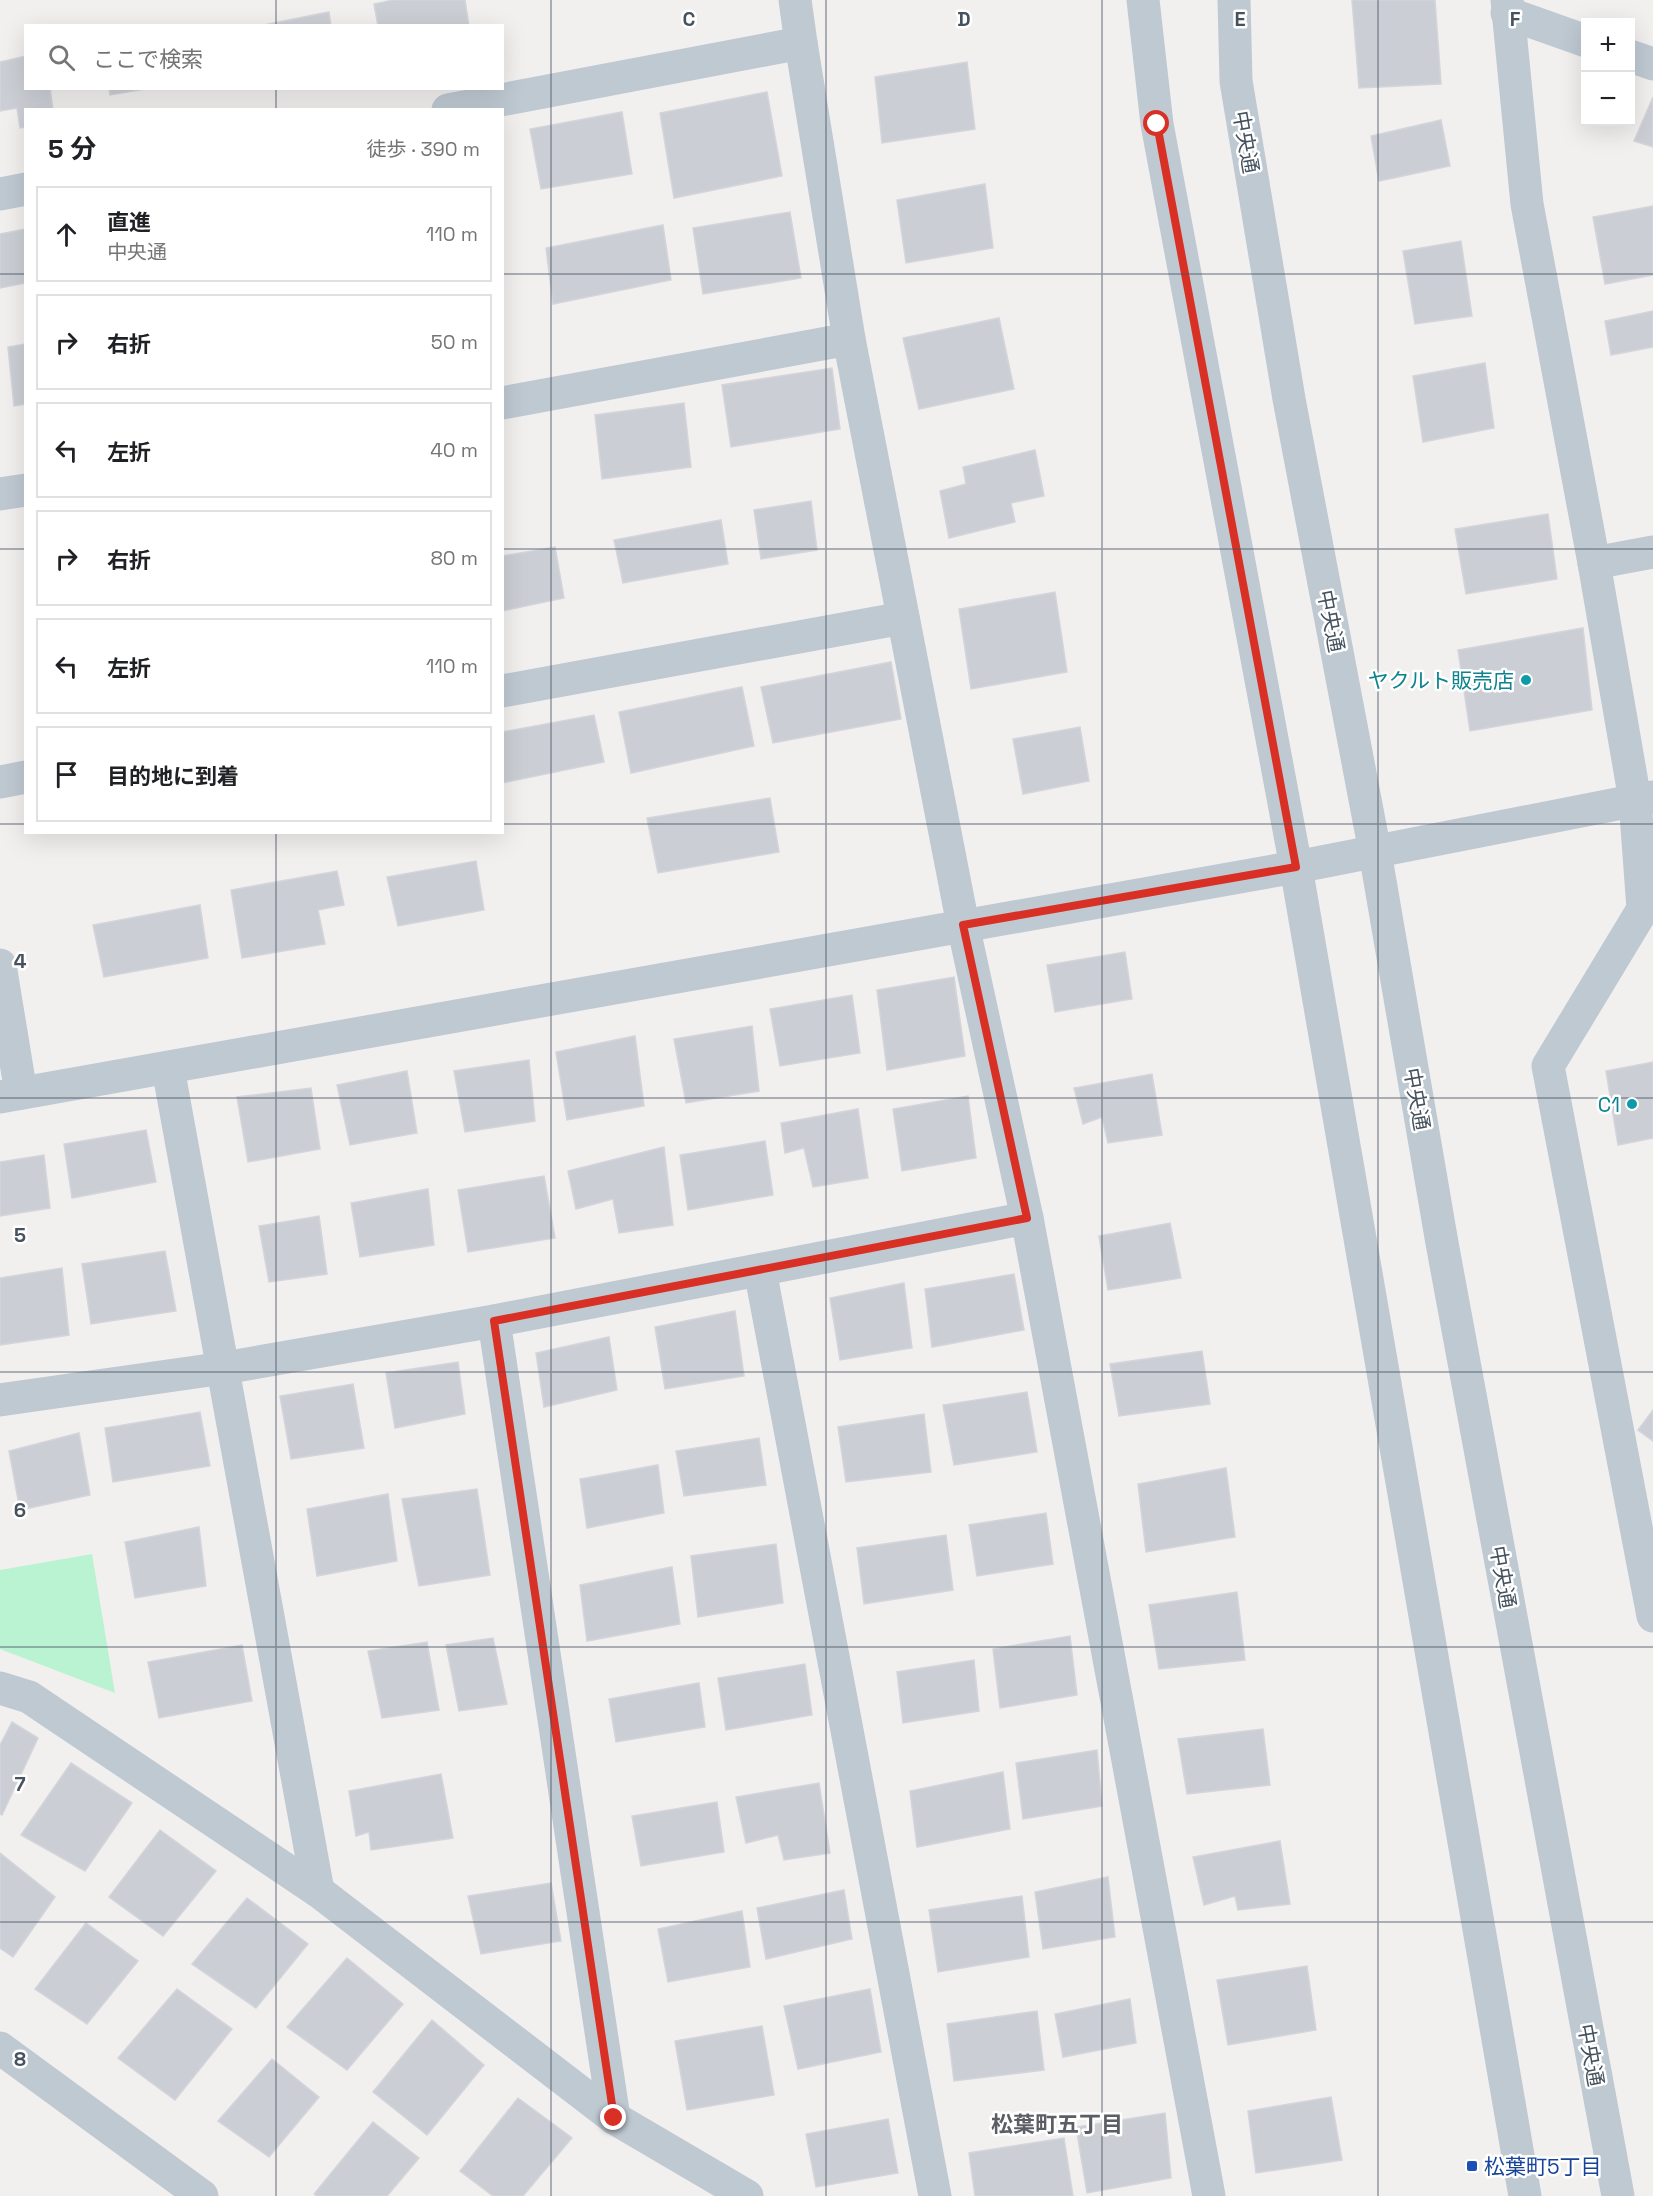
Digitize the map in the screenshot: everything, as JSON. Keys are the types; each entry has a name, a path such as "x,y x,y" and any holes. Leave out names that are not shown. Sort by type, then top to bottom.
{"street":[{"path":"795,0 849,339 963,925 1027,1218 1209,2196"},
{"path":"1143,0 1157,124 1296,867 1525,2196"},
{"name":"中央通","path":"1234,0 1236,81 1289,399 1375,852 1447,1267 1618,2196"},
{"path":"1581,39 1507,7 1527,204 1594,563 1644,798 1642,909 1548,1066 1653,1616"},
{"path":"459,108 801,43"},
{"path":"1635,58 1653,64"},
{"path":"0,194 24,189"},
{"path":"504,403 849,339"},
{"path":"0,494 24,490"},
{"path":"1594,563 1653,552"},
{"path":"504,691 903,618"},
{"path":"0,782 24,777"},
{"path":"0,965 10,1095 1296,867 1644,798"},
{"path":"168,1068 318,1891"},
{"path":"0,1400 224,1368 494,1321 1027,1218"},
{"path":"759,1270 935,2196"},
{"path":"494,1321 614,2118"},
{"path":"0,1688 29,1697 318,1891 614,2118 747,2196"},
{"path":"0,2048 202,2196"}],"green space":[{"path":"92,1554 115,1693 0,1649 0,1570"}],"building":[{"path":"393,0 465,0 469,24 378,24 374,4"},
{"path":"1352,0 1435,0 1441,84 1359,88"},
{"path":"329,12 331,24 269,24"},
{"path":"24,56 24,90 50,90 53,108 24,108 24,127 20,128 17,108 0,111 0,62"},
{"path":"967,62 975,129 882,143 875,77"},
{"path":"109,90 139,90 110,95"},
{"path":"767,92 782,176 674,198 660,113"},
{"path":"1653,97 1653,147 1634,141"},
{"path":"622,112 632,174 541,189 530,129"},
{"path":"1441,120 1450,166 1379,181 1371,136"},
{"path":"985,184 993,248 906,263 897,200"},
{"path":"1653,206 1653,275 1605,284 1593,217"},
{"path":"790,212 801,278 703,294 693,228"},
{"path":"663,225 671,280 553,304 546,248"},
{"path":"24,229 24,283 0,288 0,234"},
{"path":"1461,241 1472,316 1415,324 1403,251"},
{"path":"1653,311 1653,347 1611,355 1605,321"},
{"path":"999,318 1014,389 919,409 903,338"},
{"path":"24,344 24,404 14,406 8,347"},
{"path":"1485,363 1494,428 1423,442 1413,376"},
{"path":"832,368 840,429 731,447 722,385"},
{"path":"684,403 691,467 602,479 595,415"},
{"path":"1035,450 1044,496 1011,503 1015,522 949,538 940,491 966,484 963,467"},
{"path":"811,501 817,550 761,559 754,510"},
{"path":"1548,514 1557,579 1466,594 1455,529"},
{"path":"721,520 728,564 623,583 614,540"},
{"path":"555,547 564,598 504,611 504,556"},
{"path":"1055,592 1067,672 971,689 959,609"},
{"name":"ヤクルト販売店","path":"1583,628 1592,710 1470,731 1458,650"},
{"path":"891,662 901,719 773,743 761,687"},
{"path":"742,687 754,746 631,773 619,712"},
{"path":"594,715 604,762 504,783 504,732"},
{"path":"1080,727 1089,781 1023,794 1013,739"},
{"path":"770,798 779,852 658,873 647,818"},
{"path":"476,861 484,910 398,926 387,877"},
{"path":"337,871 344,905 318,910 325,944 242,958 231,890"},
{"path":"200,905 208,958 104,977 93,925"},
{"path":"1125,952 1132,999 1055,1012 1047,965"},
{"path":"954,977 965,1056 887,1070 877,990"},
{"path":"852,995 860,1053 780,1066 770,1009"},
{"path":"752,1026 759,1091 686,1103 674,1039"},
{"path":"635,1036 644,1106 567,1120 556,1052"},
{"path":"529,1060 535,1121 465,1132 454,1071"},
{"name":"C1","path":"1653,1062 1653,1138 1618,1145 1606,1071"},
{"path":"407,1071 417,1133 350,1145 337,1085"},
{"path":"1152,1074 1162,1135 1108,1143 1102,1117 1083,1124 1074,1088"},
{"path":"311,1088 320,1149 248,1162 237,1097"},
{"path":"968,1096 976,1158 902,1171 893,1109"},
{"path":"858,1109 868,1178 813,1187 804,1148 785,1153 781,1123"},
{"path":"146,1130 156,1182 72,1198 64,1144"},
{"path":"765,1141 773,1195 688,1210 680,1155"},
{"path":"664,1147 673,1225 619,1233 613,1199 576,1209 568,1171"},
{"path":"44,1155 50,1208 0,1216 0,1162"},
{"path":"544,1176 555,1238 468,1252 458,1190"},
{"path":"428,1189 434,1245 360,1257 351,1203"},
{"path":"319,1216 327,1274 269,1282 259,1226"},
{"path":"1170,1223 1181,1278 1108,1290 1099,1236"},
{"path":"165,1251 176,1311 91,1324 82,1264"},
{"path":"62,1268 69,1335 0,1345 0,1278"},
{"path":"1014,1274 1024,1330 932,1347 925,1289"},
{"path":"904,1283 912,1348 840,1360 830,1298"},
{"path":"735,1311 744,1376 665,1389 655,1327"},
{"path":"609,1337 617,1390 544,1407 536,1353"},
{"path":"1202,1351 1210,1404 1119,1416 1110,1364"},
{"path":"458,1362 465,1414 395,1428 386,1373"},
{"path":"353,1384 364,1448 291,1459 280,1396"},
{"path":"1027,1392 1037,1452 954,1465 943,1405"},
{"path":"1653,1410 1653,1441 1638,1430"},
{"path":"200,1412 210,1466 113,1482 105,1428"},
{"path":"924,1414 931,1472 846,1482 838,1427"},
{"path":"79,1433 90,1495 20,1510 9,1451"},
{"path":"759,1438 766,1485 684,1496 676,1451"},
{"path":"658,1465 664,1513 587,1528 580,1479"},
{"path":"1226,1468 1235,1537 1146,1552 1138,1484"},
{"path":"477,1489 490,1575 419,1586 402,1499"},
{"path":"388,1494 397,1561 317,1576 307,1509"},
{"path":"1046,1513 1053,1564 977,1576 969,1525"},
{"path":"199,1527 206,1586 135,1598 125,1542"},
{"path":"946,1535 953,1590 864,1604 857,1548"},
{"path":"776,1544 783,1603 698,1617 691,1556"},
{"path":"672,1567 680,1624 587,1641 580,1585"},
{"path":"1237,1592 1245,1660 1159,1669 1149,1605"},
{"path":"1070,1636 1077,1695 1000,1708 993,1649"},
{"path":"493,1638 507,1704 459,1711 446,1645"},
{"path":"427,1642 439,1710 382,1718 368,1651"},
{"path":"242,1645 252,1701 159,1718 148,1662"},
{"path":"974,1660 979,1711 903,1723 897,1672"},
{"path":"805,1664 812,1715 726,1730 718,1678"},
{"path":"699,1683 705,1727 616,1742 609,1699"},
{"path":"12,1722 38,1738 2,1815 0,1814 0,1745"},
{"path":"1263,1729 1270,1785 1187,1794 1178,1739"},
{"path":"1097,1750 1102,1806 1023,1819 1016,1763"},
{"path":"71,1763 132,1803 85,1871 21,1835"},
{"path":"1003,1772 1010,1829 917,1847 910,1791"},
{"path":"441,1774 453,1838 371,1850 369,1832 356,1836 349,1791"},
{"path":"819,1783 830,1853 784,1860 778,1835 746,1843 736,1797"},
{"path":"717,1802 724,1852 641,1866 632,1816"},
{"path":"160,1830 216,1871 163,1936 109,1897"},
{"path":"1280,1841 1290,1904 1238,1910 1235,1896 1204,1905 1193,1857"},
{"path":"0,1853 55,1897 13,1957 0,1948"},
{"path":"1108,1877 1115,1937 1043,1949 1035,1892"},
{"path":"551,1883 561,1941 481,1954 468,1896"},
{"path":"844,1890 852,1939 766,1959 757,1908"},
{"path":"1022,1896 1029,1957 938,1972 929,1910"},
{"path":"247,1898 308,1944 256,2008 192,1964"},
{"path":"742,1911 750,1967 668,1982 658,1929"},
{"path":"86,1923 138,1961 87,2024 35,1989"},
{"path":"347,1958 403,2004 347,2070 287,2027"},
{"path":"1307,1966 1316,2030 1228,2045 1217,1980"},
{"path":"177,1989 232,2029 175,2100 118,2058"},
{"path":"870,1989 881,2052 798,2069 784,2006"},
{"path":"1130,1999 1136,2043 1063,2057 1055,2014"},
{"path":"1037,2011 1044,2070 954,2081 947,2024"},
{"path":"432,2020 484,2065 427,2135 373,2092"},
{"path":"762,2026 774,2095 687,2110 675,2041"},
{"path":"272,2059 319,2097 269,2157 218,2121"},
{"path":"1331,2097 1342,2160 1256,2173 1248,2111"},
{"path":"518,2098 572,2138 523,2196 493,2196 460,2171"},
{"path":"1165,2113 1171,2178 1087,2193 1076,2127"},
{"path":"888,2119 898,2173 816,2187 806,2134"},
{"path":"373,2122 419,2158 387,2196 317,2196 314,2194"},
{"path":"1064,2138 1073,2196 975,2196 969,2153"}],"place":[{"name":"ヤクルト販売店","path":"1526,680"},
{"name":"C1","path":"1632,1104"},
{"name":"松葉町5丁目","path":"1472,2166"}],"district":[{"name":"松葉町五丁目","path":"1057,2124"}],"route":[{"path":"614,2118 494,1321 1027,1218 963,925 1296,867 1157,124"}]}
